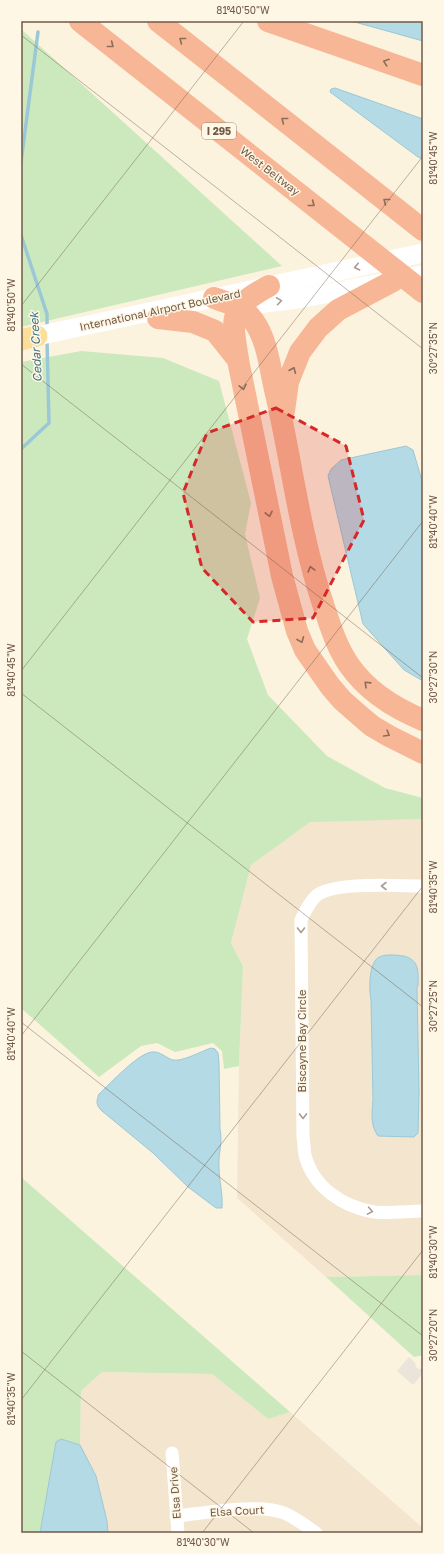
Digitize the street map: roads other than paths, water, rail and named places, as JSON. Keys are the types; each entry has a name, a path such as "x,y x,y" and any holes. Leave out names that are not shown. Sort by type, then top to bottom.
{"highway":[{"name":"West Beltway","path":"80,21 423,292"},
{"path":"158,21 420,227"},
{"path":"268,21 423,75"},
{"path":"282,422 288,382 300,352 318,328 338,310 392,281"},
{"path":"269,286 250,296 240,307 234,319 234,337 282,576 297,631 305,650 330,686 342,700 359,716 378,729 423,753"},
{"path":"214,298 240,307 253,320 262,338 282,422 296,502 312,571 339,649 355,672 383,700 396,708 423,720"},
{"path":"158,318 193,322 215,331 238,360"}],"main road":[{"name":"International Airport Boulevard","path":"74,328 423,253"},
{"name":"International Airport Boulevard","path":"74,328 102,327 240,307 423,275"},
{"path":"29,338 74,328"}],"street":[{"name":"Biscayne Bay Circle","path":"423,886 342,886 329,889 317,896 312,901 307,907 301,920 303,1136 306,1155 313,1172 324,1187 337,1200 354,1207 375,1212 423,1211"},
{"name":"Elsa Drive","path":"172,1454 178,1533"},
{"name":"Elsa Court","path":"176,1516 271,1509 284,1513 300,1521 316,1533"}],"water":[{"path":"351,21 423,21 423,41"},
{"path":"335,88 423,119 423,159 418,157 330,92 331,89"},
{"path":"406,446 413,450 423,484 423,681 404,670 363,624 328,476 331,469 341,460"},
{"path":"390,955 410,958 416,964 417,969 419,1092 418,1133 414,1137 378,1136 375,1132 373,1123 370,991 371,974 376,959 381,956"},
{"path":"211,1048 215,1049 218,1053 219,1062 221,1139 219,1162 222,1208 216,1208 188,1187 153,1153 102,1111 97,1103 99,1094 132,1063 146,1054 155,1052 170,1059 177,1060 187,1058"},
{"path":"61,1439 80,1445 96,1476 107,1521 108,1533 40,1533 56,1442"}],"waterway":[{"name":"Cedar Creek","path":"21,162 38,32"},
{"name":"Cedar Creek","path":"21,235 47,314 47,328"},
{"name":"Cedar Creek","path":"21,449 49,423 47,340"}]}
